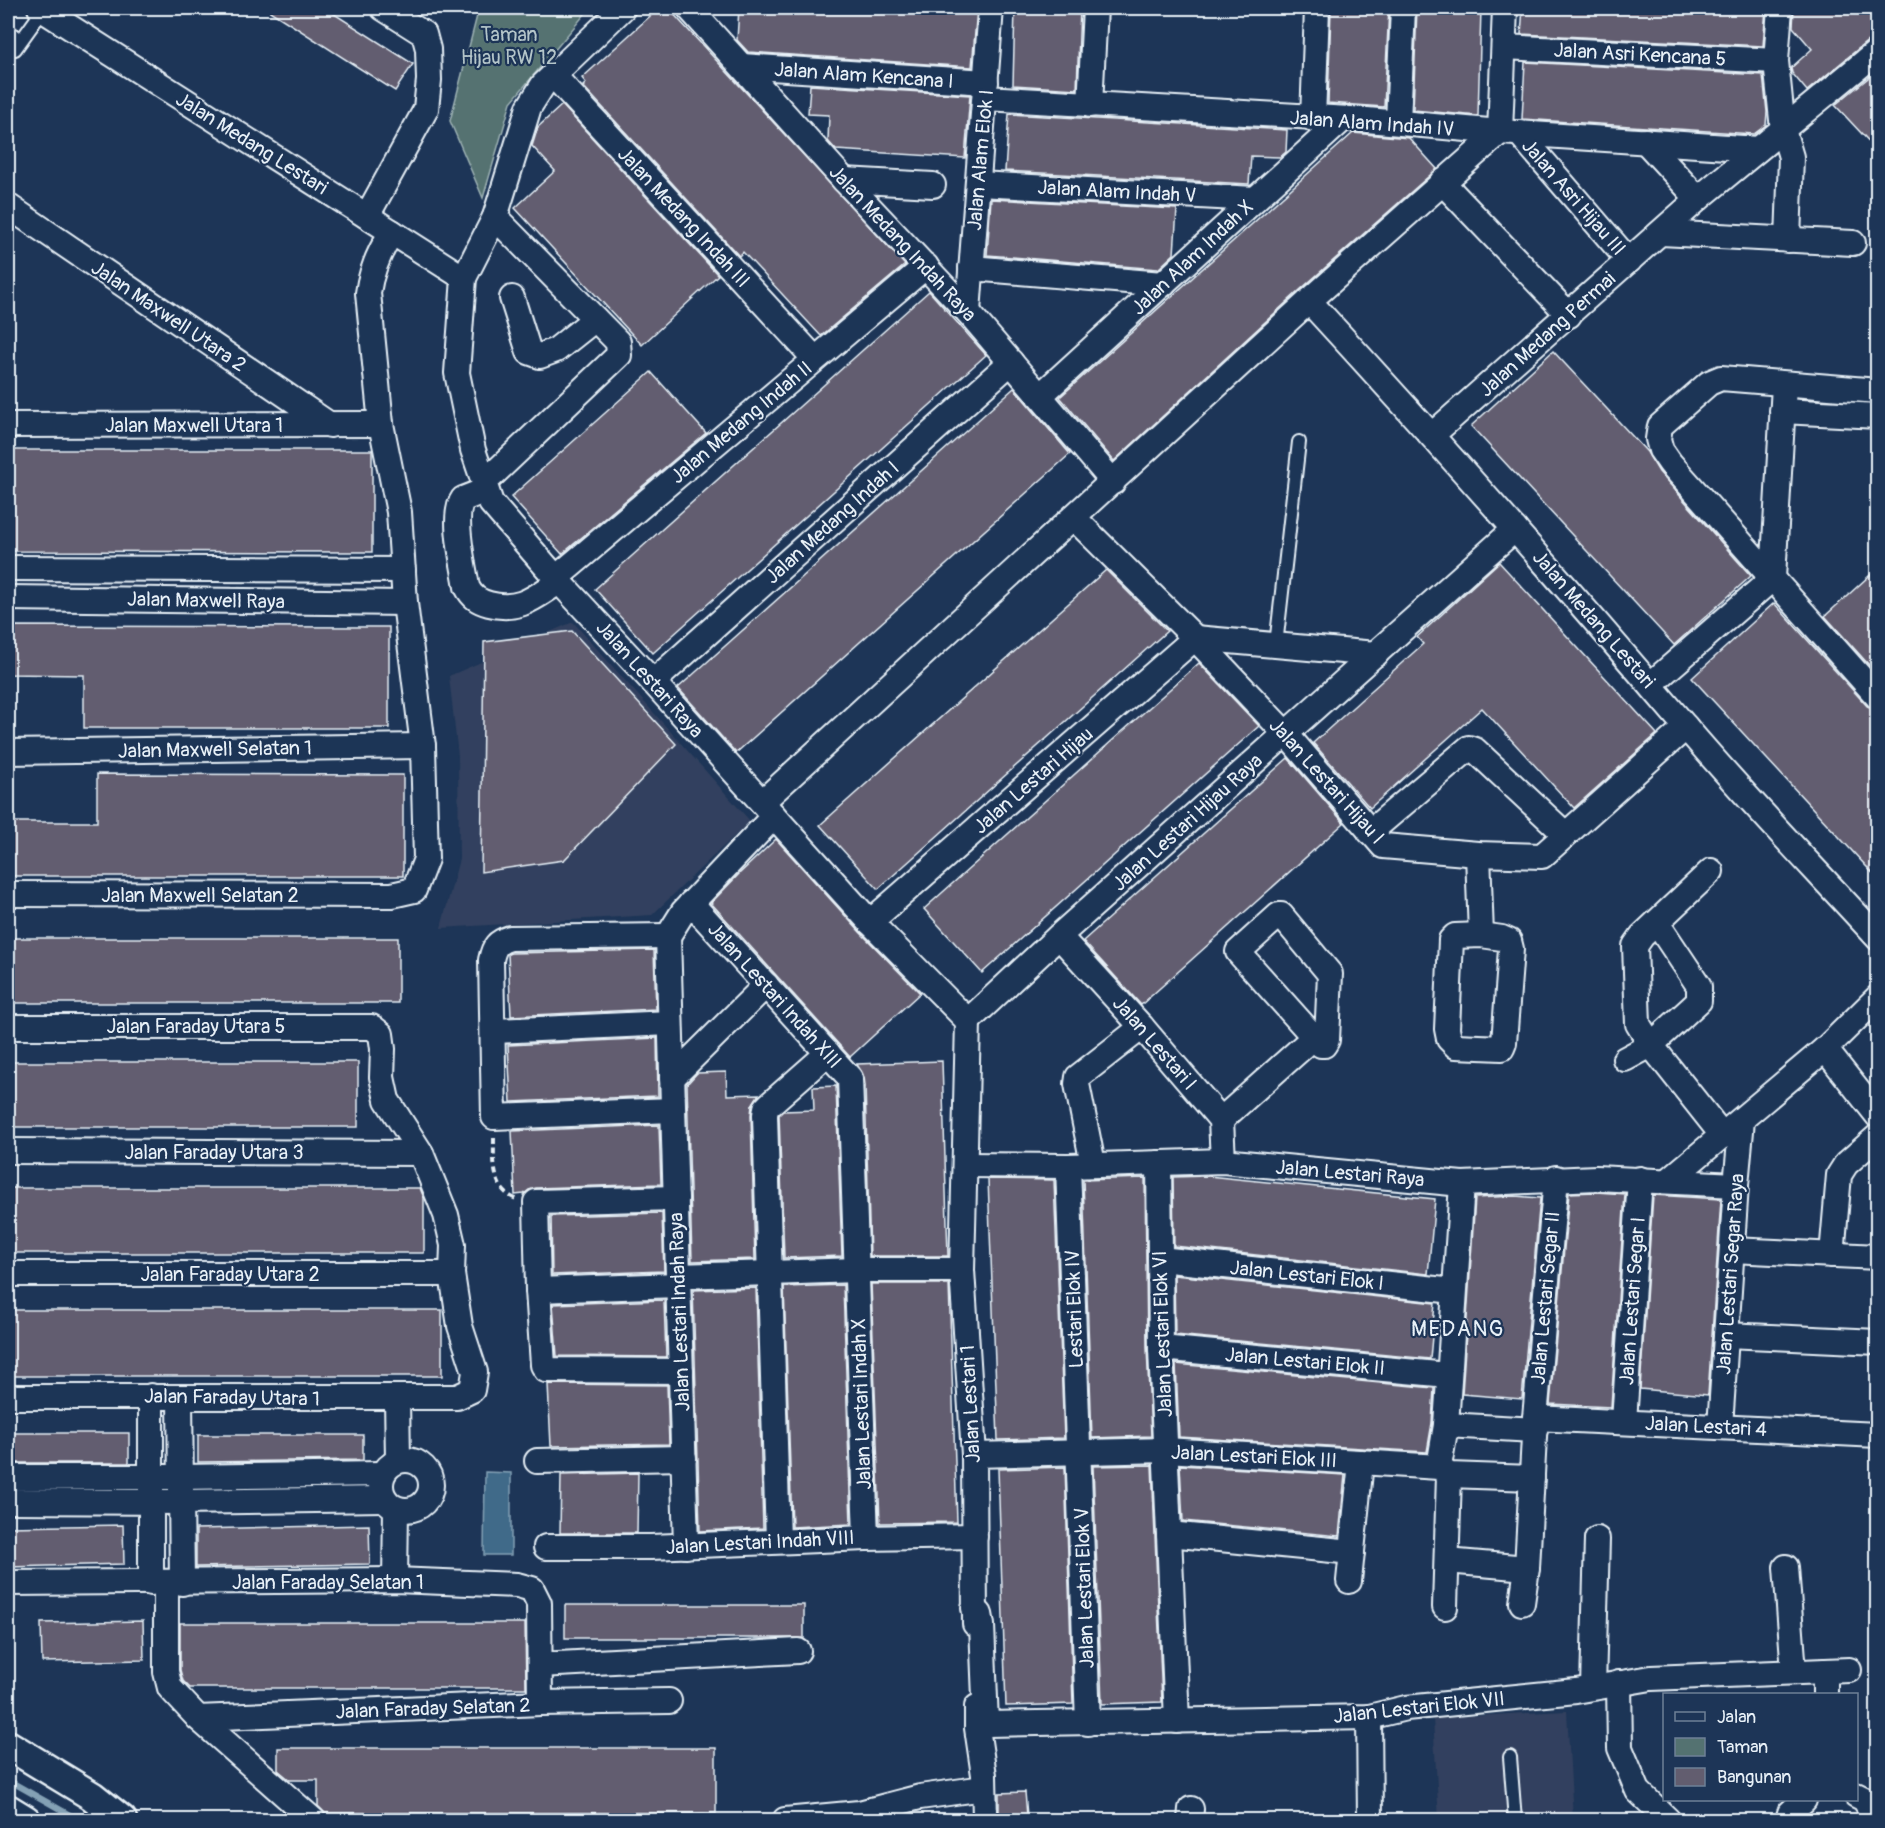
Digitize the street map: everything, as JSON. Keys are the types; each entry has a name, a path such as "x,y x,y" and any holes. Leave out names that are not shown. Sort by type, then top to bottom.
{"street":[{"name":"Jalan Medang Lestari","path":"41,8 464,278"},
{"path":"367,216 426,109 429,80 428,49 424,34 383,8"},
{"path":"464,278 495,217 529,107 543,85 623,8"},
{"name":"Jalan Medang Indah Raya","path":"689,8 844,180 968,312 1113,482"},
{"name":"Jalan Alam Elok I","path":"968,312 991,8"},
{"path":"1090,105 1095,8"},
{"path":"1313,118 1317,8"},
{"path":"1398,122 1403,8"},
{"path":"673,1110 494,1117 491,960 495,946 500,941 510,938 668,936 691,903 768,809 1074,518 1309,301 1442,182 1510,132 1504,46 1505,8"},
{"path":"1780,8 1776,61 1783,130 1791,157 1788,240"},
{"name":"Jalan Asri Kencana 5","path":"1504,46 1776,61"},
{"name":"Jalan Medang Permai","path":"1432,435 1698,199 1878,51"},
{"name":"Jalan Alam Kencana I","path":"742,66 986,90"},
{"name":"Jalan Medang Indah III","path":"553,75 814,360"},
{"name":"Jalan Alam Indah IV","path":"986,90 1090,105 1398,122 1758,149"},
{"name":"Jalan Alam Indah X","path":"1041,396 1342,120"},
{"name":"Jalan Asri Hijau III","path":"1510,132 1629,261"},
{"path":"1645,141 1698,199"},
{"path":"844,180 933,185"},
{"path":"1442,182 1569,315"},
{"name":"Jalan Alam Indah V","path":"978,184 1255,199"},
{"name":"Jalan Maxwell Utara 2","path":"8,206 330,425"},
{"path":"485,487 619,355 618,342 495,217"},
{"path":"392,232 371,273 368,293 381,424 399,512 405,603 423,746"},
{"path":"1661,233 1853,243"},
{"name":"Jalan Medang Indah II","path":"485,487 463,499 459,507 459,532 467,587 471,595 488,604 505,607 519,606 558,580 926,266"},
{"path":"971,268 1163,284"},
{"name":"Jalan Lestari Raya","path":"464,278 457,373 472,450 491,503 558,580 870,922 968,1021"},
{"path":"512,298 530,352 540,356 556,350 595,319"},
{"name":"Jalan Medang Lestari","path":"1309,301 1432,435 1651,684 1686,727 1878,938"},
{"name":"Jalan Medang Indah I","path":"653,682 1011,362"},
{"path":"1878,391 1721,378 1709,383 1660,426 1658,439 1661,450 1670,463 1878,697"},
{"path":"1651,684 1773,578 1784,384"},
{"path":"1782,411 1878,416"},
{"name":"Jalan Maxwell Utara 1","path":"8,425 381,424"},
{"name":"Jalan Lestari Hijau I","path":"1074,518 1195,638 1286,735 1383,846 1478,854 1539,856 1686,727"},
{"name":"Jalan Lestari Hijau Raya","path":"968,1021 1059,936 1515,529"},
{"name":"Jalan Maxwell Raya","path":"8,568 403,570"},
{"path":"181,599 182,568"},
{"name":"Jalan Maxwell Raya","path":"8,598 405,603"},
{"path":"1195,638 1376,654"},
{"name":"Jalan Lestari Hijau","path":"870,922 1195,638"},
{"name":"Jalan Maxwell Selatan 1","path":"8,752 423,746"},
{"name":"Jalan Maxwell Selatan 2","path":"8,894 392,895 414,890 426,859 423,746"},
{"path":"1370,831 1469,748 1475,750 1565,834"},
{"path":"1478,854 1481,935"},
{"path":"1712,871 1637,940 1635,946 1638,1024 1651,1045 1723,1136"},
{"name":"Jalan Lestari Indah XIII","path":"691,903 848,1075 851,1083 857,1270"},
{"path":"1279,915 1330,974 1327,1040 1324,1045 1321,1045 1314,1037 1238,952 1279,915"},
{"path":"1625,1059 1651,1045 1700,1001 1700,986 1657,923"},
{"path":"1481,935 1509,941 1511,949 1502,1048 1456,1046 1449,1039 1447,1029 1451,940 1455,936 1481,935"},
{"name":"Jalan Lestari Indah Raya","path":"668,936 686,1546"},
{"name":"Jalan Lestari I","path":"1059,936 1142,1027 1221,1120"},
{"path":"672,1078 766,985"},
{"path":"1668,1181 1825,1049 1878,997"},
{"name":"Jalan Lestari 1","path":"968,1021 962,1270 974,1455 977,1728 984,1788 985,1821"},
{"path":"494,1031 670,1023"},
{"name":"Jalan Faraday Utara 5","path":"8,1027 372,1027 381,1034 382,1077 387,1100 421,1153"},
{"path":"1093,1164 1077,1084 1078,1077 1142,1027"},
{"path":"1223,1161 1221,1120 1314,1037"},
{"path":"1825,1049 1878,1116"},
{"path":"778,1541 766,1108 828,1053"},
{"name":"Jalan Lestari Segar Raya","path":"1720,1427 1742,1120"},
{"path":"1832,1255 1839,1175 1846,1164 1878,1136"},
{"name":"Jalan Faraday Utara 3","path":"8,1151 421,1153"},
{"path":"421,1153 447,1215 453,1245 452,1274"},
{"name":"Jalan Lestari Raya","path":"965,1165 1068,1166 1223,1161 1462,1184 1556,1178 1640,1179 1736,1185"},
{"name":"Jalan Lestari Elok VI","path":"1159,1163 1161,1348 1178,1721"},
{"name":"Lestari Elok IV","path":"1068,1166 1080,1452"},
{"name":"Jalan Lestari Segar II","path":"1522,1603 1527,1568 1534,1424 1556,1178"},
{"name":"Jalan Lestari Segar I","path":"1624,1422 1640,1179"},
{"path":"1445,1607 1447,1561 1444,1471 1448,1375 1462,1184"},
{"path":"676,1198 536,1202 538,1290 543,1365 546,1370 681,1371"},
{"path":"1732,1250 1878,1257"},
{"name":"Jalan Lestari Elok I","path":"1160,1259 1454,1291"},
{"name":"Jalan Lestari Indah X","path":"857,1270 866,1538"},
{"path":"538,1290 769,1273 962,1270"},
{"name":"Jalan Faraday Utara 2","path":"8,1274 452,1274"},
{"name":"Jalan Faraday Utara 1","path":"8,1397 458,1397 472,1390 475,1372 460,1326 452,1274"},
{"path":"1726,1335 1878,1342"},
{"name":"Jalan Lestari Elok II","path":"1161,1348 1448,1375"},
{"path":"152,1396 152,1501 166,1583 166,1672 170,1688 198,1718 313,1821"},
{"path":"166,1583 181,1502 180,1397"},
{"path":"395,1581 390,1504 380,1487 390,1467 398,1398"},
{"name":"Jalan Lestari 4","path":"1446,1425 1624,1422 1878,1435"},
{"name":"Jalan Lestari Elok III","path":"974,1455 1166,1450 1361,1462 1532,1478"},
{"name":"Jalan Lestari Elok V","path":"1080,1452 1088,1724"},
{"path":"537,1461 684,1458"},
{"path":"8,1477 181,1477 390,1467 415,1461 428,1470 432,1486 426,1501 413,1510 390,1504 8,1501"},
{"path":"1349,1581 1361,1462"},
{"path":"1169,1534 1352,1552"},
{"name":"Jalan Lestari Indah VIII","path":"546,1546 686,1546 778,1541 975,1536"},
{"path":"1593,1688 1597,1539"},
{"path":"1447,1561 1527,1568"},
{"path":"1786,1567 1794,1672"},
{"name":"Jalan Faraday Selatan 1","path":"8,1583 395,1581 518,1585 532,1589 539,1603 540,1703"},
{"name":"Jalan Lestari Elok VII","path":"974,1608 980,1614 982,1625 987,1724 1088,1724 1369,1717 1406,1708 1593,1688 1651,1677 1794,1672 1825,1683 1849,1670"},
{"name":"Jalan Faraday Selatan 2","path":"540,1665 798,1652"},
{"path":"1618,1683 1620,1748 1638,1791 1668,1821"},
{"name":"Jalan Faraday Selatan 2","path":"198,1718 540,1703 669,1701"},
{"path":"1369,1717 1370,1821"},
{"path":"8,1745 92,1796 122,1821"},
{"path":"785,1821 859,1813 920,1797 984,1788"},
{"path":"1858,1796 1864,1798 1877,1821"},
{"path":"1788,1821 1790,1813 1803,1801"},
{"path":"8,1809 26,1821"}],"lane":[{"path":"8,31 18,44 41,8"},
{"path":"1276,645 1299,442"},
{"path":"1510,1757 1515,1821"}],"path":[{"path":"494,1117 494,1164 498,1183 504,1193 514,1199 536,1202"}],"shaded area":[{"path":"573,622 750,821 652,915 441,928 459,859 458,756 449,676"},
{"path":"485,1472 511,1473 511,1555 484,1555"},
{"path":"1567,1711 1573,1820 1439,1820 1433,1718"}],"green space":[{"name":"Taman Hijau RW 12","path":"479,8 590,8 511,102 483,198 450,121"}],"building":[{"path":"265,8 325,8 413,64 395,91"},
{"path":"659,8 668,8 905,265 821,336 743,252 739,256 583,86 586,83 582,78"},
{"path":"739,8 977,8 972,67 748,52 737,40"},
{"path":"1015,8 1080,8 1077,89 1013,85"},
{"path":"1331,8 1389,8 1384,107 1328,103"},
{"path":"1417,8 1481,8 1478,116 1413,110"},
{"path":"1523,8 1766,8 1763,46 1521,34"},
{"path":"1794,8 1878,8 1878,37 1869,40 1807,91 1792,73 1791,68 1812,49 1793,27"},
{"path":"1525,62 1763,75 1766,125 1754,134 1522,119"},
{"path":"1878,70 1878,151 1835,105"},
{"path":"810,85 970,95 965,158 836,150 828,141 829,115 808,114"},
{"path":"562,105 718,275 642,345 515,208 555,171 532,146 538,127"},
{"path":"1009,114 1287,130 1286,152 1280,157 1251,156 1249,184 1005,171"},
{"path":"1353,133 1409,138 1437,169 1300,290 1114,461 1060,397"},
{"path":"991,199 1177,209 1174,254 1158,269 987,255"},
{"path":"929,291 986,355 653,653 595,589"},
{"path":"1553,351 1647,452 1659,472 1751,576 1674,645 1471,426"},
{"path":"651,372 706,433 562,554 511,497"},
{"path":"1014,388 1070,454 736,753 678,688"},
{"path":"8,450 372,450 372,552 8,551"},
{"path":"1499,562 1657,734 1574,808 1482,708 1370,808 1313,743 1423,644 1417,637"},
{"path":"1878,568 1878,675 1825,616"},
{"path":"1106,570 1167,631 878,889 820,825"},
{"path":"1774,603 1867,706 1878,711 1878,879 1692,678"},
{"path":"8,626 389,627 389,728 84,728 84,675 8,674"},
{"path":"572,631 676,744 564,860 481,872 484,642"},
{"path":"1199,663 1259,726 982,973 924,909"},
{"path":"1288,758 1344,823 1141,1005 1083,941"},
{"path":"97,774 403,775 403,876 8,876 8,822 97,822"},
{"path":"776,839 860,932 920,993 850,1057 711,903"},
{"path":"8,938 398,938 398,1003 8,1003"},
{"path":"654,950 656,1009 511,1016 508,954"},
{"path":"657,1038 658,1096 511,1102 508,1045"},
{"path":"942,1061 948,1256 870,1256 865,1085 864,1077 857,1064"},
{"path":"8,1062 358,1062 358,1127 8,1127"},
{"path":"726,1072 727,1095 759,1094 752,1105 751,1115 755,1259 692,1261 687,1084 697,1073"},
{"path":"836,1086 842,1256 784,1258 779,1115 783,1111 814,1110 813,1087"},
{"path":"659,1125 661,1184 536,1188 524,1194 515,1195 512,1131"},
{"path":"1208,1176 1435,1199 1428,1274 1174,1246 1173,1177"},
{"path":"1145,1178 1147,1348 1151,1436 1092,1438 1083,1180"},
{"path":"988,1179 1054,1180 1064,1438 998,1440"},
{"path":"8,1188 420,1188 424,1198 424,1253 8,1253"},
{"path":"1569,1193 1625,1194 1611,1407 1550,1404"},
{"path":"1653,1195 1721,1199 1708,1395 1640,1389"},
{"path":"1515,1196 1540,1198 1522,1399 1462,1394 1475,1198"},
{"path":"662,1213 664,1271 552,1275 551,1216"},
{"path":"1174,1275 1435,1303 1430,1359 1175,1335"},
{"path":"871,1284 949,1284 957,1522 880,1523"},
{"path":"843,1285 851,1524 792,1527 784,1287"},
{"path":"756,1288 763,1528 700,1531 693,1290"},
{"path":"664,1300 666,1357 557,1356 553,1304"},
{"path":"8,1310 442,1310 442,1376 8,1376"},
{"path":"1176,1364 1434,1388 1432,1423 1427,1452 1179,1437"},
{"path":"548,1384 667,1385 669,1444 551,1446"},
{"path":"8,1433 129,1433 129,1463 8,1463"},
{"path":"198,1435 363,1435 363,1460 198,1462"},
{"path":"1152,1465 1162,1702 1102,1704 1093,1466"},
{"path":"1180,1465 1345,1475 1339,1536 1183,1521"},
{"path":"1065,1467 1073,1704 1006,1706 998,1469"},
{"path":"638,1473 637,1533 560,1533 561,1475"},
{"path":"123,1525 124,1564 8,1567 8,1527"},
{"path":"369,1525 370,1564 196,1567 196,1529"},
{"path":"565,1605 804,1605 804,1638 565,1638"},
{"path":"143,1621 144,1660 42,1662 41,1623"},
{"path":"180,1623 525,1623 526,1688 190,1688 183,1681 180,1670"},
{"path":"278,1748 716,1748 716,1813 325,1813 318,1806 318,1780 290,1780 278,1770"},
{"path":"1025,1792 1027,1816 999,1817 999,1793"}],"waterway":[{"path":"8,1780 79,1820"}],"district":[{"name":"MEDANG","path":"1458,1328"}]}
